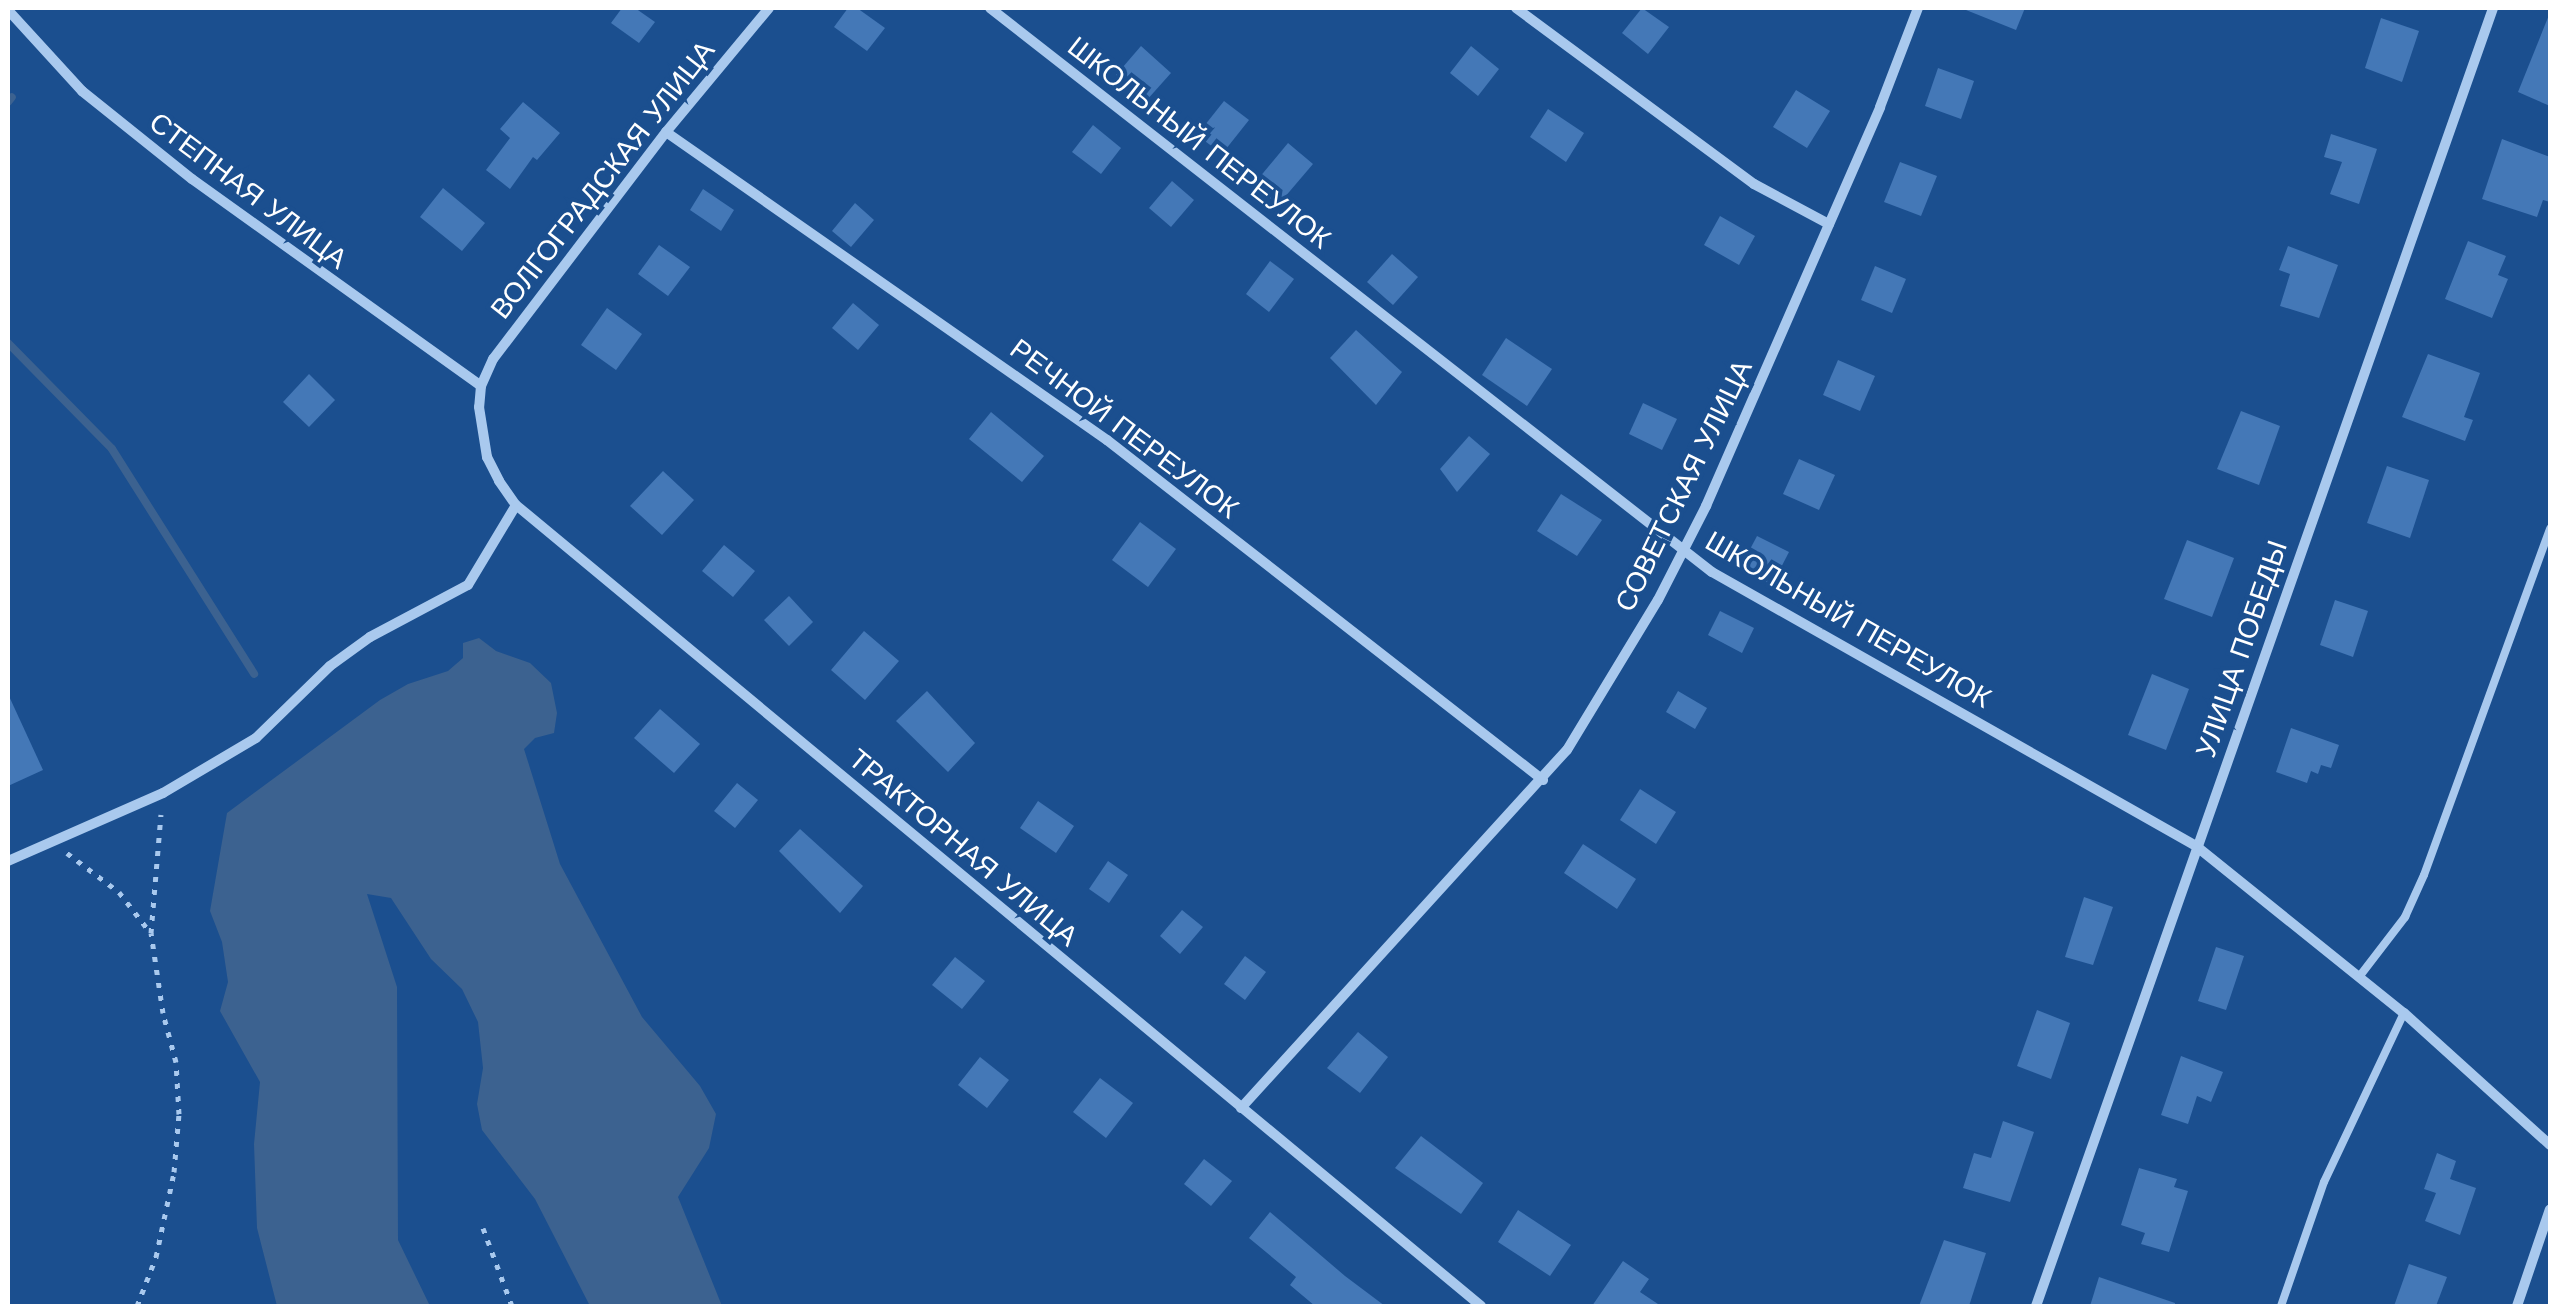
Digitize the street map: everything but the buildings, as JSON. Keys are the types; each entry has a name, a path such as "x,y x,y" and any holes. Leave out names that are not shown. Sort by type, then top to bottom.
{"street":[{"name":"ВОЛГОГРАДСКАЯ УЛИЦА","path":"481,386 492,360 666,132 769,8"},
{"name":"ШКОЛЬНЫЙ ПЕРЕУЛОК","path":"990,8 1738,589 2196,846 2404,1013 2550,1145"},
{"path":"1516,8 1754,184 1829,224"},
{"name":"СОВЕТСКАЯ УЛИЦА","path":"1241,1108 1543,780 1618,667 1684,550 1829,224 1918,8"},
{"name":"УЛИЦА ПОБЕДЫ","path":"2036,1306 2493,8"},
{"name":"СТЕПНАЯ УЛИЦА","path":"8,10 82,91 192,179 481,386"},
{"name":"РЕЧНОЙ ПЕРЕУЛОК","path":"666,132 1108,440 1543,780"},
{"name":"ТРАКТОРНАЯ УЛИЦА","path":"481,386 478,407 487,457 516,505 1481,1306"},
{"path":"8,861 163,793 256,738 330,666 370,637 468,584 516,505"},
{"path":"2517,1306 2550,1209"}],"lane":[{"path":"2359,978 2405,916 2424,875 2550,528"},
{"path":"2281,1306 2324,1182 2404,1013"}],"path":[{"path":"137,1306 156,1257 174,1172 179,1114 176,1062 163,1013 151,933 163,793"},
{"path":"52,843 120,892 151,933"},
{"path":"482,1228 512,1306"}],"water":[{"path":"479,638 496,651 530,663 551,683 557,713 554,733 535,738 524,749 560,864 642,1017 700,1086 716,1114 709,1148 678,1197 722,1306 590,1306 535,1199 482,1130 477,1104 483,1068 478,1022 462,989 431,959 391,898 367,894 397,987 398,1240 430,1306 277,1306 257,1228 254,1144 260,1082 220,1011 228,982 222,942 210,911 227,813 380,700 408,684 448,671 463,658 463,643"}],"waterway":[{"path":"8,102 12,97"},
{"path":"8,343 112,449 254,674"}]}
